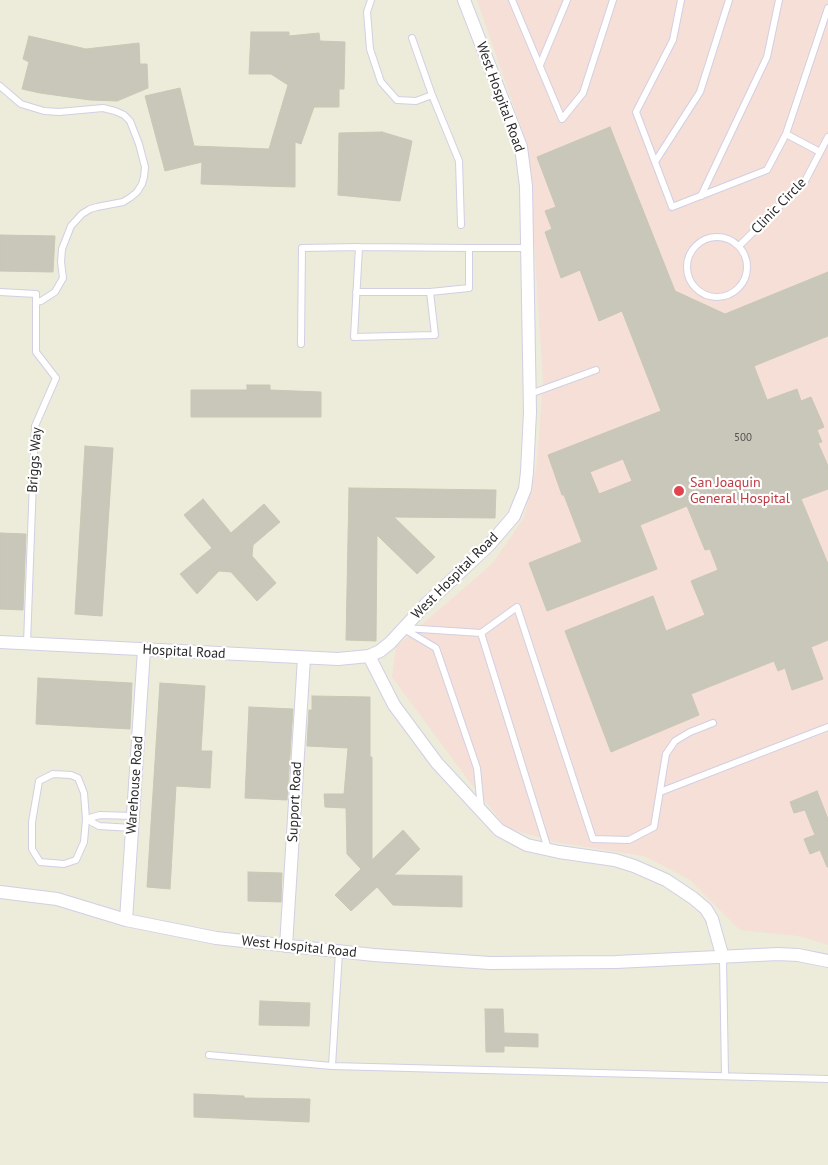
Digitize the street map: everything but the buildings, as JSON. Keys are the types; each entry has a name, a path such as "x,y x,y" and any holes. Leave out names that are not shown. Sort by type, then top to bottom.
{"street":[{"name":"West Hospital Road","path":"369,656 380,651 390,643 426,604 489,545 514,516 525,489 530,412 526,186 521,147 464,0"},
{"name":"Hospital Road","path":"0,642 304,658 338,659 369,656"},
{"name":"Warehouse Road","path":"126,920 144,650"},
{"path":"369,656 394,705 437,762 500,830 527,845 615,860 666,880 706,909 712,920 723,958"},
{"name":"Support Road","path":"286,946 304,658"},
{"name":"West Hospital Road","path":"0,892 57,899 126,920 216,938 339,952 490,963 616,962 778,954 798,955 828,961"}],"lane":[{"path":"371,0 367,12 370,49 381,82 398,100 416,101 432,95"},
{"path":"512,0 562,119 584,94 613,0"},
{"path":"540,65 567,0"},
{"path":"681,0 673,40 636,112 672,207 767,170 786,134 828,8"},
{"path":"655,162 700,92 729,0"},
{"path":"701,196 767,57 779,0"},
{"path":"412,38 432,95 459,161 461,225"},
{"path":"0,86 21,104 44,111 59,112 104,108 124,115 130,122 140,144 145,167 142,184 131,197 123,202 90,210 82,214 71,226 62,249 63,278 55,292 42,301 36,302 36,294 0,292"},
{"path":"786,134 820,152"},
{"name":"Clinic Circle","path":"740,246 805,181 828,137"},
{"name":"Clinic Circle","path":"712,237 722,237 732,240 740,246 748,264 743,284 736,291 726,296 706,295 697,290 691,282 687,263 690,254 696,246 703,240 712,237"},
{"path":"359,247 354,337 435,335 430,292"},
{"path":"301,344 302,248 527,248"},
{"path":"356,292 430,292 469,288 469,248"},
{"name":"Briggs Way","path":"27,643 35,426 56,378 36,352 36,302"},
{"path":"530,394 596,370"},
{"path":"403,628 481,633 517,607 593,839 629,840 654,827 666,754 675,741 690,732 714,723"},
{"path":"403,628 436,648 477,768 481,810"},
{"path":"481,633 548,850"},
{"path":"660,792 828,727"},
{"path":"53,774 78,778 84,793 86,819 84,842 76,860 64,864 40,862 32,849 32,822 39,781 53,774"},
{"path":"86,819 100,815 132,822"},
{"path":"86,819 99,826 132,822"},
{"path":"332,1066 339,952"},
{"path":"723,958 725,1076"},
{"path":"209,1055 332,1066 828,1079"}],"shaded area":[{"name":"San Joaquin General Hospital","path":"477,0 828,0 828,945 799,936 740,930 689,879 644,856 555,842 507,828 472,785 392,677 396,647 492,564 524,518 537,464 543,380 528,147"}],"place":[{"name":"San Joaquin General Hospital","path":"679,491"}]}
